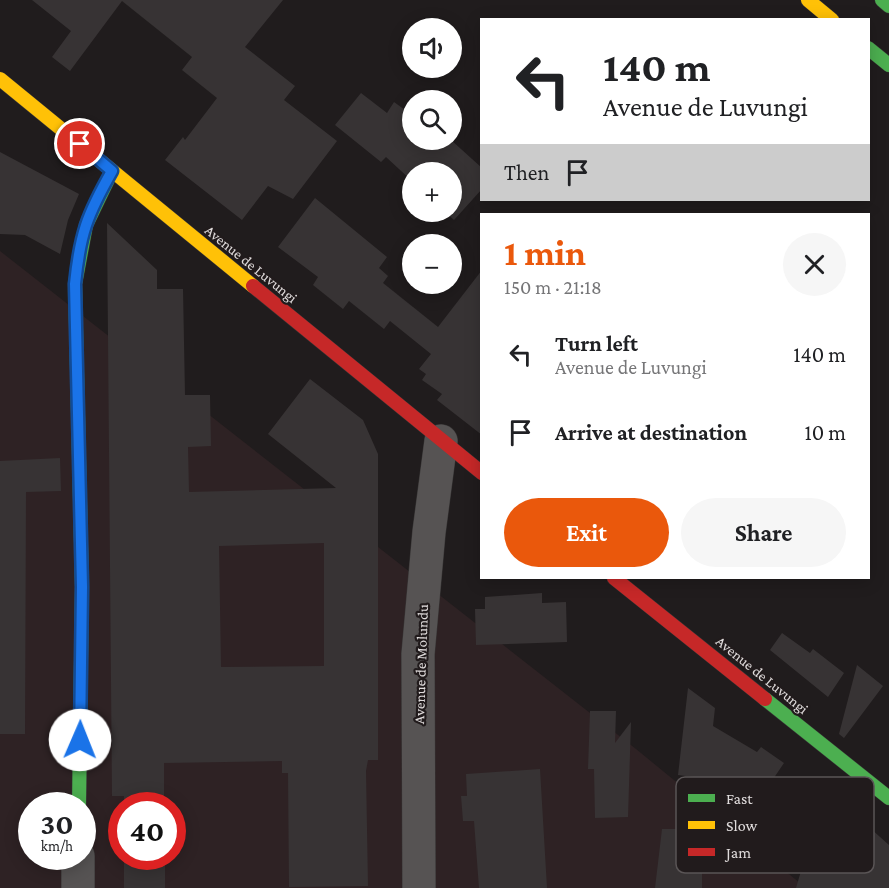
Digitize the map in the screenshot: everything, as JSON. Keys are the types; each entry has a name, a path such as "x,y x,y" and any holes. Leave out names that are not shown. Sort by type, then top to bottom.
{"main road":[{"path":"808,0 830,18"},
{"path":"882,0 889,6"},
{"path":"870,50 889,65"},
{"name":"Avenue de Luvungi","path":"0,79 480,471"},
{"path":"79,792 82,587 75,284 79,243 91,207 112,171"},
{"name":"Avenue de Luvungi","path":"615,579 863,777"},
{"name":"Avenue de Luvungi","path":"874,786 889,798"}],"street":[{"name":"Avenue de Molundu","path":"419,888 418,654 429,532 441,441"},
{"path":"78,870 78,888"}],"shaded area":[{"path":"0,251 676,782 676,873 788,873 806,888 0,888"}],"building":[{"path":"32,0 283,0 245,47 295,86 284,100 337,141 293,199 268,186 242,220 165,160 183,137 185,140 217,98 182,70 192,57 122,1 70,71 52,57 71,31"},
{"path":"361,93 387,113 394,102 402,108 402,150 462,150 480,166 480,191 462,211 462,162 402,162 402,172 386,157 381,162 335,125"},
{"path":"0,152 79,194 68,220 60,254 25,235 0,234"},
{"path":"315,198 387,257 379,268 388,276 383,283 438,327 480,273 480,433 437,400 442,394 422,380 426,374 419,369 431,354 390,321 384,329 349,301 343,309 313,285 318,277 278,247"},
{"path":"107,223 157,270 157,289 183,289 185,395 210,395 211,446 188,447 189,492 336,488 268,434 310,379 363,420 378,454 378,760 368,760 366,771 368,886 289,887 288,773 282,773 282,761 164,763 164,792 112,792","holes":["324,543 324,666 221,667 219,546"]},
{"path":"60,458 61,491 26,492 25,734 0,734 0,461"},
{"path":"542,593 542,603 566,602 567,642 476,645 475,609 485,609 485,597"},
{"path":"782,633 810,653 813,649 844,673 828,697 770,650"},
{"path":"857,665 883,686 844,738 839,734"},
{"path":"688,688 715,708 713,726 757,752 761,747 784,763 775,777 678,775"},
{"path":"590,711 616,711 615,743 631,722 628,817 595,818 594,769 588,769"},
{"path":"540,769 547,888 479,888 474,821 463,821 461,796 467,796 466,774"},
{"path":"662,829 676,829 676,873 702,873 702,888 655,888"},
{"path":"874,832 889,845 889,888 796,888 800,873 874,873"},
{"path":"124,870 165,870 165,888 124,888"}],"traffic: fast":[{"path":"882,0 889,6"},
{"path":"870,50 889,65"},
{"path":"79,792 82,587 75,284 86,225 112,171"},
{"path":"765,699 863,777"},
{"path":"874,786 889,798"}],"traffic: slow":[{"path":"808,0 830,18"},
{"path":"0,79 253,286"}],"traffic: jam":[{"path":"253,286 480,471"},
{"path":"615,579 765,699"}],"route":[{"path":"80,144 112,171 91,207 79,243 75,284 82,587 80,740"}]}
